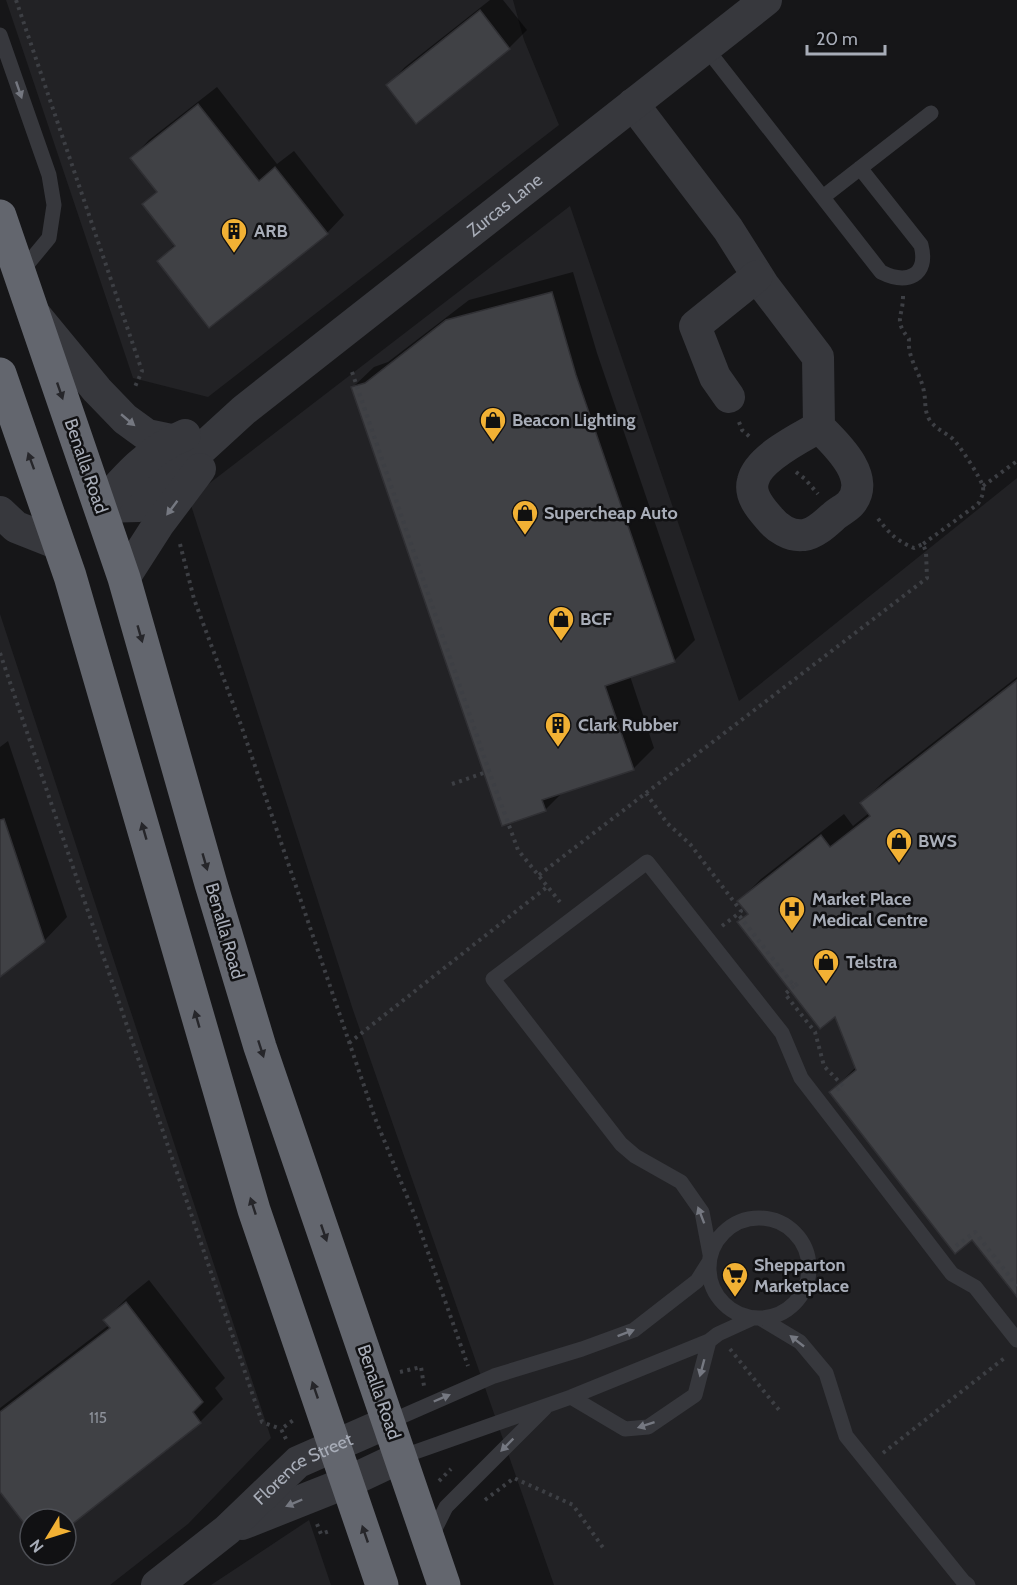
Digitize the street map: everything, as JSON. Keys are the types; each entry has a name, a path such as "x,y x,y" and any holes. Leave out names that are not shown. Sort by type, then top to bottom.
{"highway":[{"name":"Benalla Road","path":"0,216 124,578 244,996 444,1585"},
{"path":"0,374 55,530 122,750 251,1199 382,1585"},
{"path":"55,530 100,507"}],"street":[{"name":"Zurcas Lane","path":"100,507 139,506 244,410 766,0"},
{"path":"633,104 728,229 757,276 818,357 819,427 834,442 857,477 858,486 851,503 816,530 805,535 782,530 759,505 753,494 752,482 759,466 819,427"},
{"path":"729,397 715,377 694,326 757,276"},
{"path":"33,313 97,390 121,414 147,435 171,440"},
{"name":"Zurcas Lane","path":"100,507 130,473 171,440 244,410"},
{"name":"Zurcas Lane","path":"124,578 155,530 244,410"},
{"path":"0,512 16,526 55,530"},
{"name":"Florence Street","path":"157,1585 228,1530 298,1462 389,1422"},
{"name":"Florence Street","path":"228,1530 348,1482 401,1457"}],"lane":[{"path":"0,35 50,175 54,205 49,238 20,273"},
{"path":"706,48 881,272 893,278 915,275 921,268 924,256 921,245 860,168"},
{"path":"823,197 931,113"},
{"path":"968,1585 846,1436 826,1373 800,1342 757,1318 738,1313 725,1305 715,1292 709,1277 709,1258 702,1212 681,1182 635,1156 621,1144 493,979 647,862 782,1033 801,1078 952,1274 975,1287 1013,1347"},
{"path":"389,1422 494,1376 582,1349 634,1330 697,1281 716,1240 738,1221 767,1218 782,1223 795,1233 804,1247 809,1262 808,1279 796,1302 785,1310 773,1316 757,1318 718,1334 709,1341 571,1397 401,1457"},
{"path":"571,1397 625,1429 648,1427 695,1395 709,1341"},
{"path":"433,1552 436,1527 446,1507 549,1404"}],"path":[{"path":"16,0 142,371 121,414"},
{"path":"729,397 742,430 777,463 789,466 817,493 869,507 891,536 902,544 914,548 923,544 978,504 983,495 983,486 960,447 930,422 926,413 925,392 910,358 909,339 901,329 899,322 903,305 900,278"},
{"path":"349,1042 549,888 518,850 352,372"},
{"path":"983,486 1017,461"},
{"path":"155,530 180,544 194,599 241,725 375,1118 417,1221 471,1372"},
{"path":"646,793 927,578 926,552 923,544"},
{"path":"0,653 262,1422 281,1429"},
{"path":"452,784 489,771"},
{"path":"706,937 738,914 794,986"},
{"path":"800,982 784,994 815,1032 824,1066 843,1086 834,1092"},
{"path":"948,1238 955,1247 975,1232 1017,1286"},
{"path":"869,1464 1013,1347"}],"shaded area":[{"path":"6,0 513,0 524,40 559,125 208,397 133,378"},
{"name":"Shepparton Marketplace","path":"570,206 739,701 1017,478 1017,1585 554,1585 353,1010 189,499"},
{"path":"0,614 271,1438 188,1524 110,1585 0,1585"},
{"path":"309,1520 331,1585 211,1585"}],"building":[{"path":"480,10 510,49 416,124 386,85"},
{"path":"198,104 259,181 275,167 328,234 209,328 157,261 175,246 142,204 157,192 130,158"},
{"path":"552,292 576,375 675,662 605,686 634,770 542,800 546,811 502,826 351,387 365,383 446,320"},
{"path":"1017,680 1017,1297 972,1240 955,1254 829,1092 856,1070 835,1017 820,1029 737,922 748,914 737,901 821,835 830,847 870,816 860,803"},
{"path":"4,819 45,942 0,977 0,820"},
{"path":"126,1302 203,1402 193,1412 201,1423 78,1520 78,1507 18,1507 18,1515 0,1492 0,1412 110,1328 103,1320"}],"place":[{"name":"ARB","path":"234,254"},
{"name":"Beacon Lighting","path":"493,443"},
{"name":"Supercheap Auto","path":"525,536"},
{"name":"BCF","path":"561,642"},
{"name":"Clark Rubber","path":"558,748"},
{"name":"BWS","path":"899,864"},
{"name":"Market Place Medical Centre","path":"792,932"},
{"name":"Telstra","path":"826,985"},
{"name":"Shepparton Marketplace","path":"735,1298"}]}
